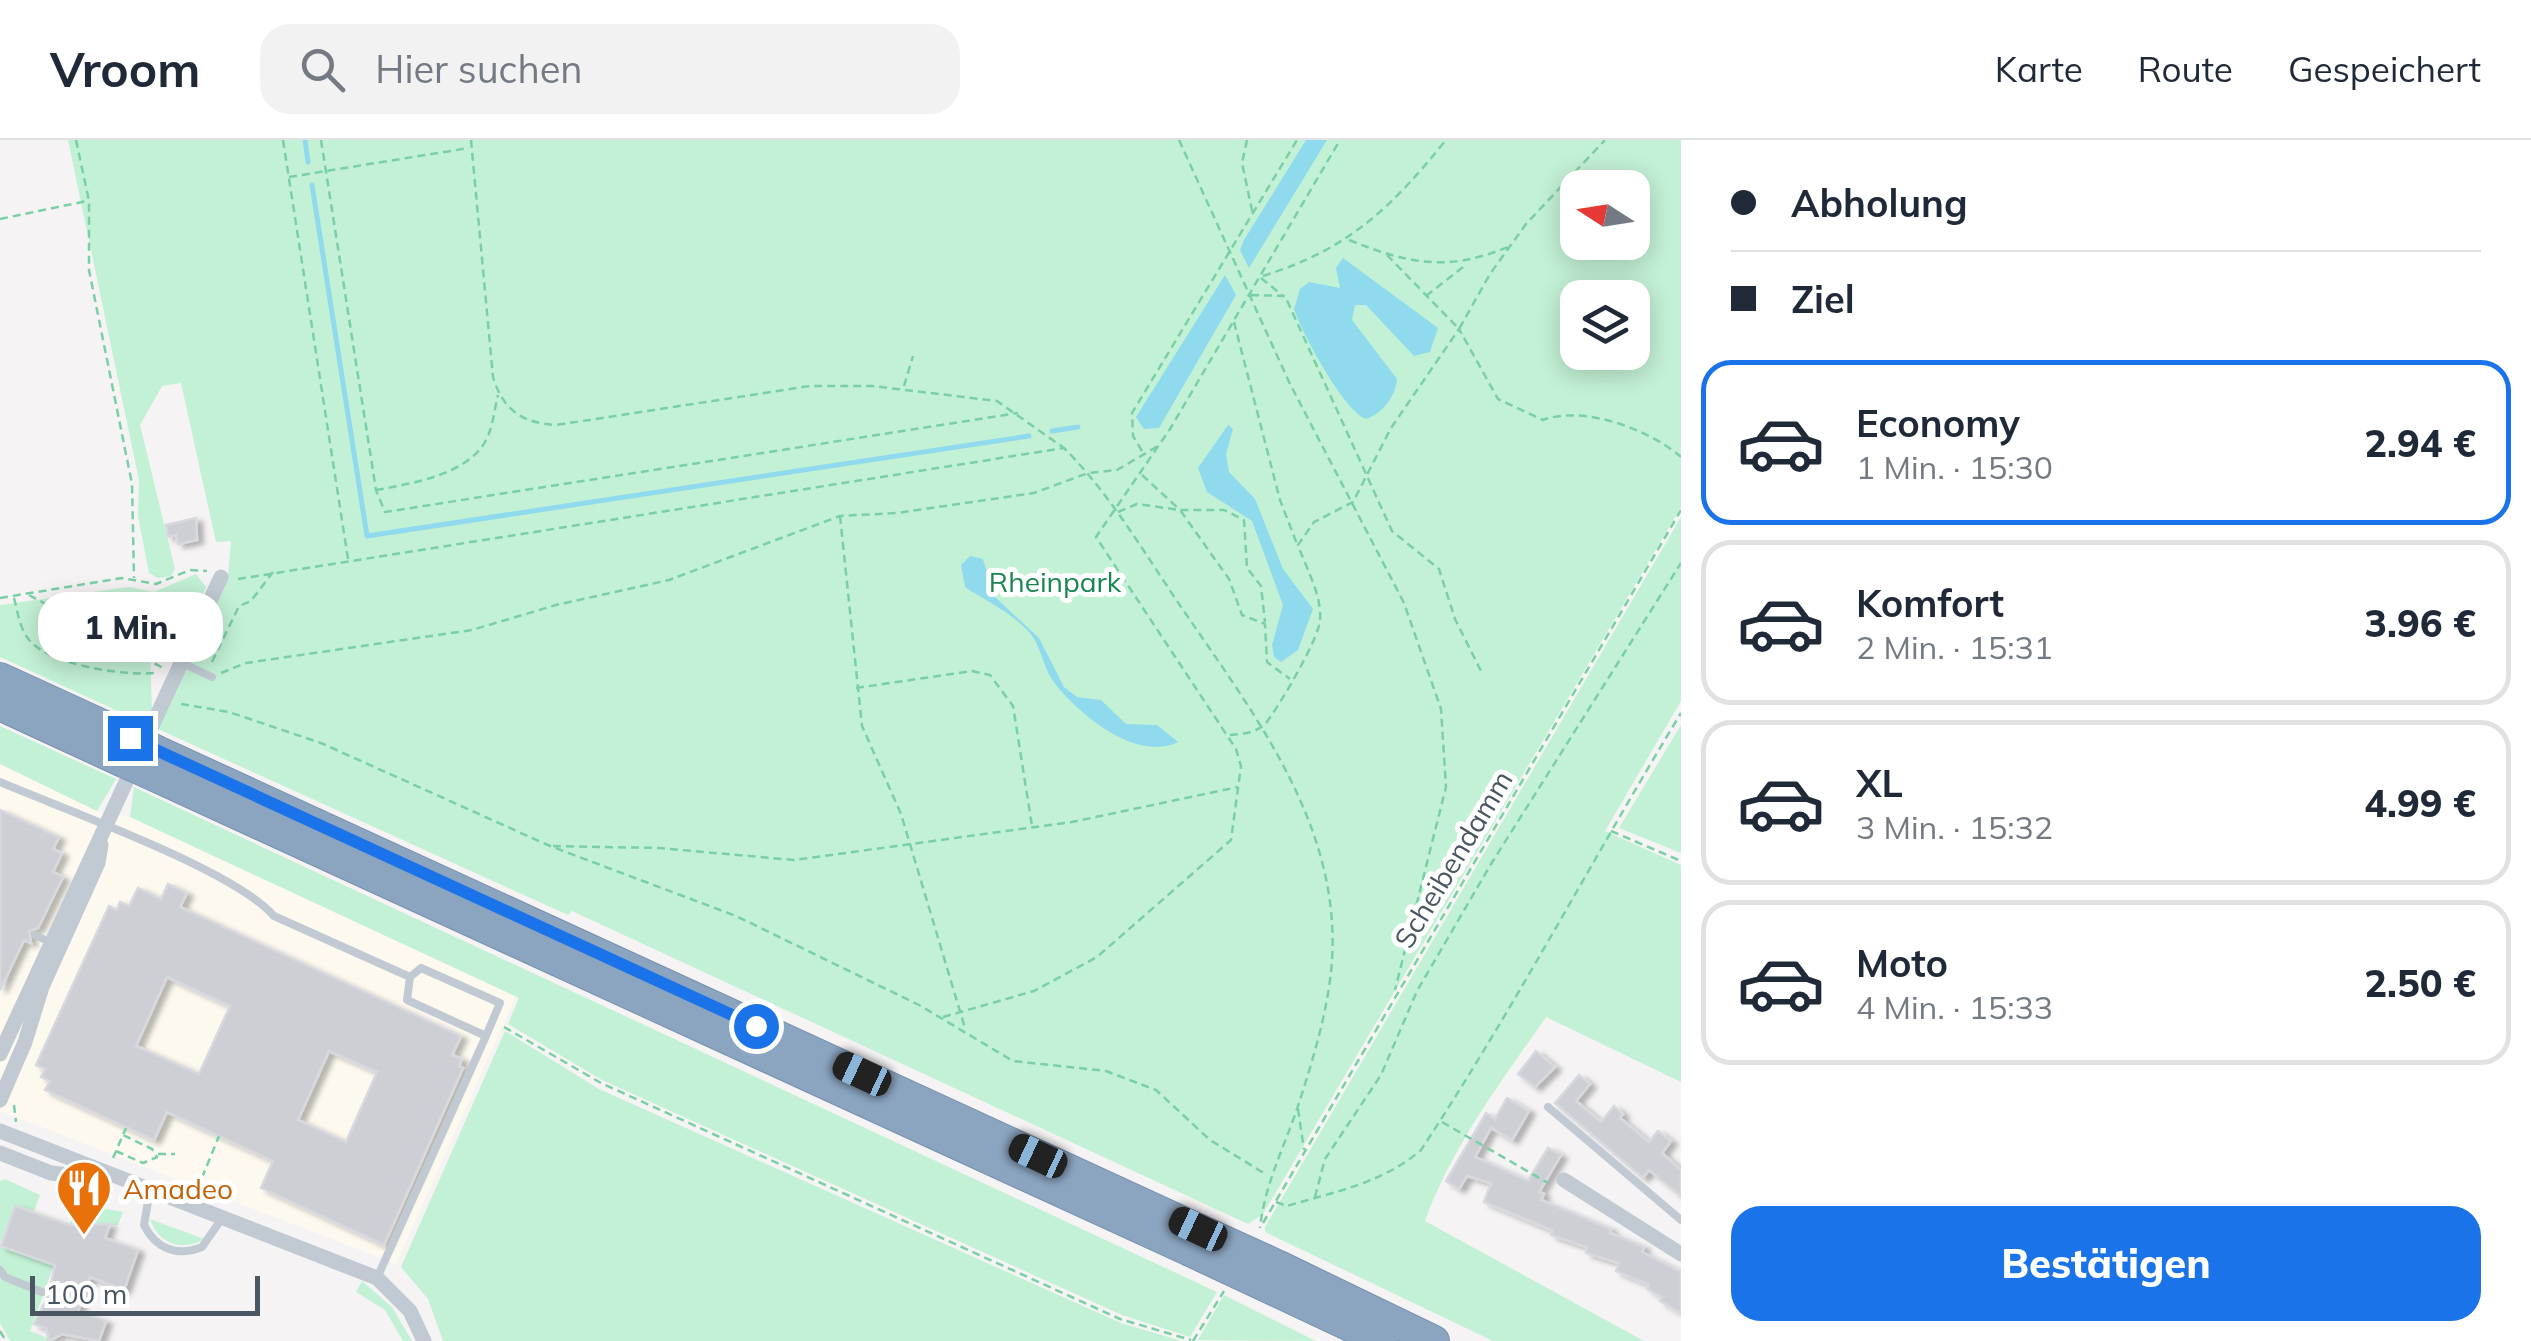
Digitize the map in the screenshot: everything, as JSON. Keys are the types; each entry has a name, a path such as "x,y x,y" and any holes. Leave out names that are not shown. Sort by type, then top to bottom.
{"highway":[{"path":"0,678 139,756"},
{"path":"0,705 139,756 1274,1277 1434,1341"},
{"path":"1274,1277 1382,1341"}],"street":[{"path":"0,1054 220,577"},
{"path":"0,1100 49,942"},
{"path":"0,1131 117,1180 224,1217 377,1278 410,1310 424,1341"},
{"path":"0,1153 51,1173 117,1180"},
{"path":"1564,1180 1681,1254"}],"lane":[{"path":"180,667 209,676"},
{"path":"0,782 260,900 274,916 410,977"},
{"path":"377,1278 486,1036 500,1003 422,968 410,977 407,1000 486,1036"},
{"path":"1548,1107 1681,1220"},
{"path":"150,1190 144,1225 154,1240 170,1250 202,1247 224,1217"},
{"path":"0,1270 5,1277 42,1292"}],"path":[{"path":"76,140 89,201 89,270 132,484 134,578"},
{"path":"283,140 348,560"},
{"path":"321,140 381,508 398,514 1018,413"},
{"path":"376,490 420,482 467,460 483,446 490,432 498,394 471,140"},
{"path":"1179,140 1290,384 1353,502 1425,655 1446,748 1439,828 1393,997"},
{"path":"1248,140 1242,162 1253,215"},
{"path":"1142,452 1133,436 1132,413 1297,140"},
{"path":"942,1017 1034,990 1097,957 1226,848 1234,829 1242,766 1228,736 1096,538 1160,446 1340,140"},
{"path":"1260,277 1350,240 1367,227 1446,140"},
{"path":"1298,546 1314,522 1353,502 1391,428 1509,247 1605,140"},
{"path":"289,177 470,148"},
{"path":"0,218 89,201"},
{"path":"1350,240 1409,262 1468,264"},
{"path":"1426,296 1468,264 1509,247"},
{"path":"1386,255 1459,329 1498,399 1510,408 1543,420 1562,413 1603,422 1652,437 1681,457"},
{"path":"1260,277 1285,296 1320,382 1392,531 1439,568 1456,619 1481,671"},
{"path":"1249,295 1285,296"},
{"path":"1228,736 1250,733 1262,726 1282,701 1290,679 1314,642 1320,616 1276,484 1234,321"},
{"path":"904,388 913,356"},
{"path":"165,702 229,712 320,743 550,846 736,916 942,1017 1013,1061 1106,1071 1156,1090 1210,1140 1269,1176 1298,1108 1330,976 1331,903 1317,839 1262,726 1088,472 1018,413 984,398 904,388 810,386 556,425 521,418 498,394"},
{"path":"209,676 246,663 453,634 556,605 609,596 669,580 840,516 897,513 1034,494 1088,472 1117,470 1142,452 1160,446"},
{"path":"0,598 134,578 156,584 199,568 230,581 274,570 1064,448"},
{"path":"1141,474 1180,510 1229,579 1242,615 1265,624"},
{"path":"1117,512 1137,504 1180,510 1224,510 1244,520 1247,568 1261,586 1266,662 1290,679"},
{"name":"Scheibendamm","path":"1269,1176 1260,1228 1681,510"},
{"path":"840,516 862,726 910,842 966,1030"},
{"path":"1315,1197 1325,1160 1381,1075 1417,990 1491,864 1681,563"},
{"path":"209,676 239,606 252,601 274,570"},
{"path":"27,594 154,666 180,667"},
{"path":"14,597 24,632 39,649 125,676 154,674"},
{"path":"856,688 972,671 990,676 1004,688 1013,706 1033,828"},
{"path":"1274,1202 1287,1206 1398,1170 1420,1150 1524,986 1610,830 1681,713"},
{"path":"550,846 659,848 794,860 1033,828 1239,786"},
{"path":"1610,830 1681,861"},
{"path":"492,1022 601,1084 1120,1319 1193,1341 1222,1294"},
{"path":"1298,1108 1304,1150"},
{"path":"1440,1121 1545,1183 1564,1180"},
{"path":"121,1141 126,1128"},
{"path":"123,1135 156,1155 175,1154"},
{"path":"190,1205 219,1136"},
{"path":"116,1151 142,1163 154,1161 156,1155"},
{"path":"0,1331 6,1341"}],"shaded area":[{"path":"0,764 96,811 130,817 516,996 396,1264 0,1111"}],"green space":[{"name":"Rheinpark","path":"68,140 1681,140 1681,507 1263,1214 1248,1224 572,911 568,915 158,729 228,575 231,541 216,542 181,383 162,386 140,425 175,569 171,576 158,578 149,573 138,516 139,480"},
{"path":"1681,517 1681,701 1605,831 1681,865 1681,1082 1546,1017 1463,1141 1425,1221 1644,1341 1493,1341 1265,1232 1265,1227"},
{"path":"196,574 206,587 177,660 150,651 152,711 146,724 0,657 0,605 129,587 154,592"},
{"path":"1681,725 1681,853 1619,828"},
{"path":"0,726 116,779 97,811 0,764"},
{"path":"134,787 1217,1292 1190,1337 1122,1315 602,1080 508,1024 519,998 130,817"},
{"path":"505,1031 599,1089 1121,1323 1182,1341 443,1341 428,1299 401,1267"},
{"path":"5,1179 40,1195 34,1211 15,1205 0,1244 0,1181"},
{"path":"78,1204 123,1212 118,1225 70,1224"},
{"path":"150,1219 204,1239 188,1245 172,1243 159,1234"},
{"path":"0,1246 54,1265 30,1331 56,1341 10,1341 0,1323"},
{"path":"362,1281 392,1307 412,1341 403,1341 385,1310 356,1292"},
{"path":"1224,1295 1316,1341 1198,1340"}],"water":[{"path":"1306,140 1327,140 1249,268 1240,250 1244,240"},
{"path":"1343,258 1438,328 1430,352 1414,356 1366,305 1355,305 1352,320 1397,379 1387,404 1366,419 1336,387 1294,309 1300,289 1309,282 1340,288 1336,268"},
{"path":"1225,275 1236,295 1159,428 1144,429 1136,417"},
{"path":"1228,425 1233,429 1226,454 1229,472 1255,499 1283,569 1313,609 1298,650 1281,662 1274,657 1272,645 1283,605 1252,521 1207,492 1198,468"},
{"path":"970,556 983,559 994,596 1039,638 1064,687 1077,697 1101,700 1126,724 1157,725 1178,742 1162,747 1126,740 1077,707 1053,681 1029,632 965,587 961,565"}],"building":[{"path":"196,518 197,540 178,544 176,535 168,537 166,525"},
{"path":"0,810 59,837 53,849 62,853 53,872 63,877 38,928 29,931 31,943 24,940 0,990"},
{"path":"168,884 187,893 180,907 461,1036 452,1055 462,1059 459,1066 463,1068 384,1245 261,1188 273,1161 167,1112 154,1140 45,1090 50,1081 41,1077 45,1069 36,1065 109,906 117,910 120,902 129,906 138,888 161,899","holes":["167,977 230,1006 199,1074 136,1046","329,1051 377,1072 346,1142 298,1120"]},
{"path":"1536,1051 1555,1067 1535,1087 1518,1074"},
{"path":"1579,1075 1590,1084 1576,1101 1601,1122 1614,1106 1623,1114 1620,1118 1649,1142 1658,1131 1671,1141 1662,1153 1681,1170 1681,1196 1649,1170 1643,1178 1555,1103"},
{"path":"1507,1098 1529,1111 1512,1140 1491,1128 1475,1157 1528,1181 1548,1148 1561,1155 1539,1192 1544,1194 1541,1200 1611,1229 1610,1233 1644,1247 1642,1252 1681,1272 1681,1313 1660,1301 1662,1297 1647,1289 1649,1285 1616,1271 1619,1263 1586,1253 1587,1247 1551,1235 1552,1230 1484,1202 1491,1183 1467,1176 1459,1189 1446,1181 1486,1113 1495,1119"},
{"path":"15,1206 69,1225 110,1224 105,1238 138,1250 124,1290 90,1277 78,1311 106,1321 99,1341 62,1334 49,1341 46,1328 34,1324 49,1294 55,1265 1,1246"}],"waterway":[{"path":"305,140 308,162"},
{"path":"312,185 367,536 1029,436"},
{"path":"1052,431 1078,427"}],"place":[{"name":"Amadeo","path":"84,1237"}],"route":[{"path":"130,738 756,1026"}]}
